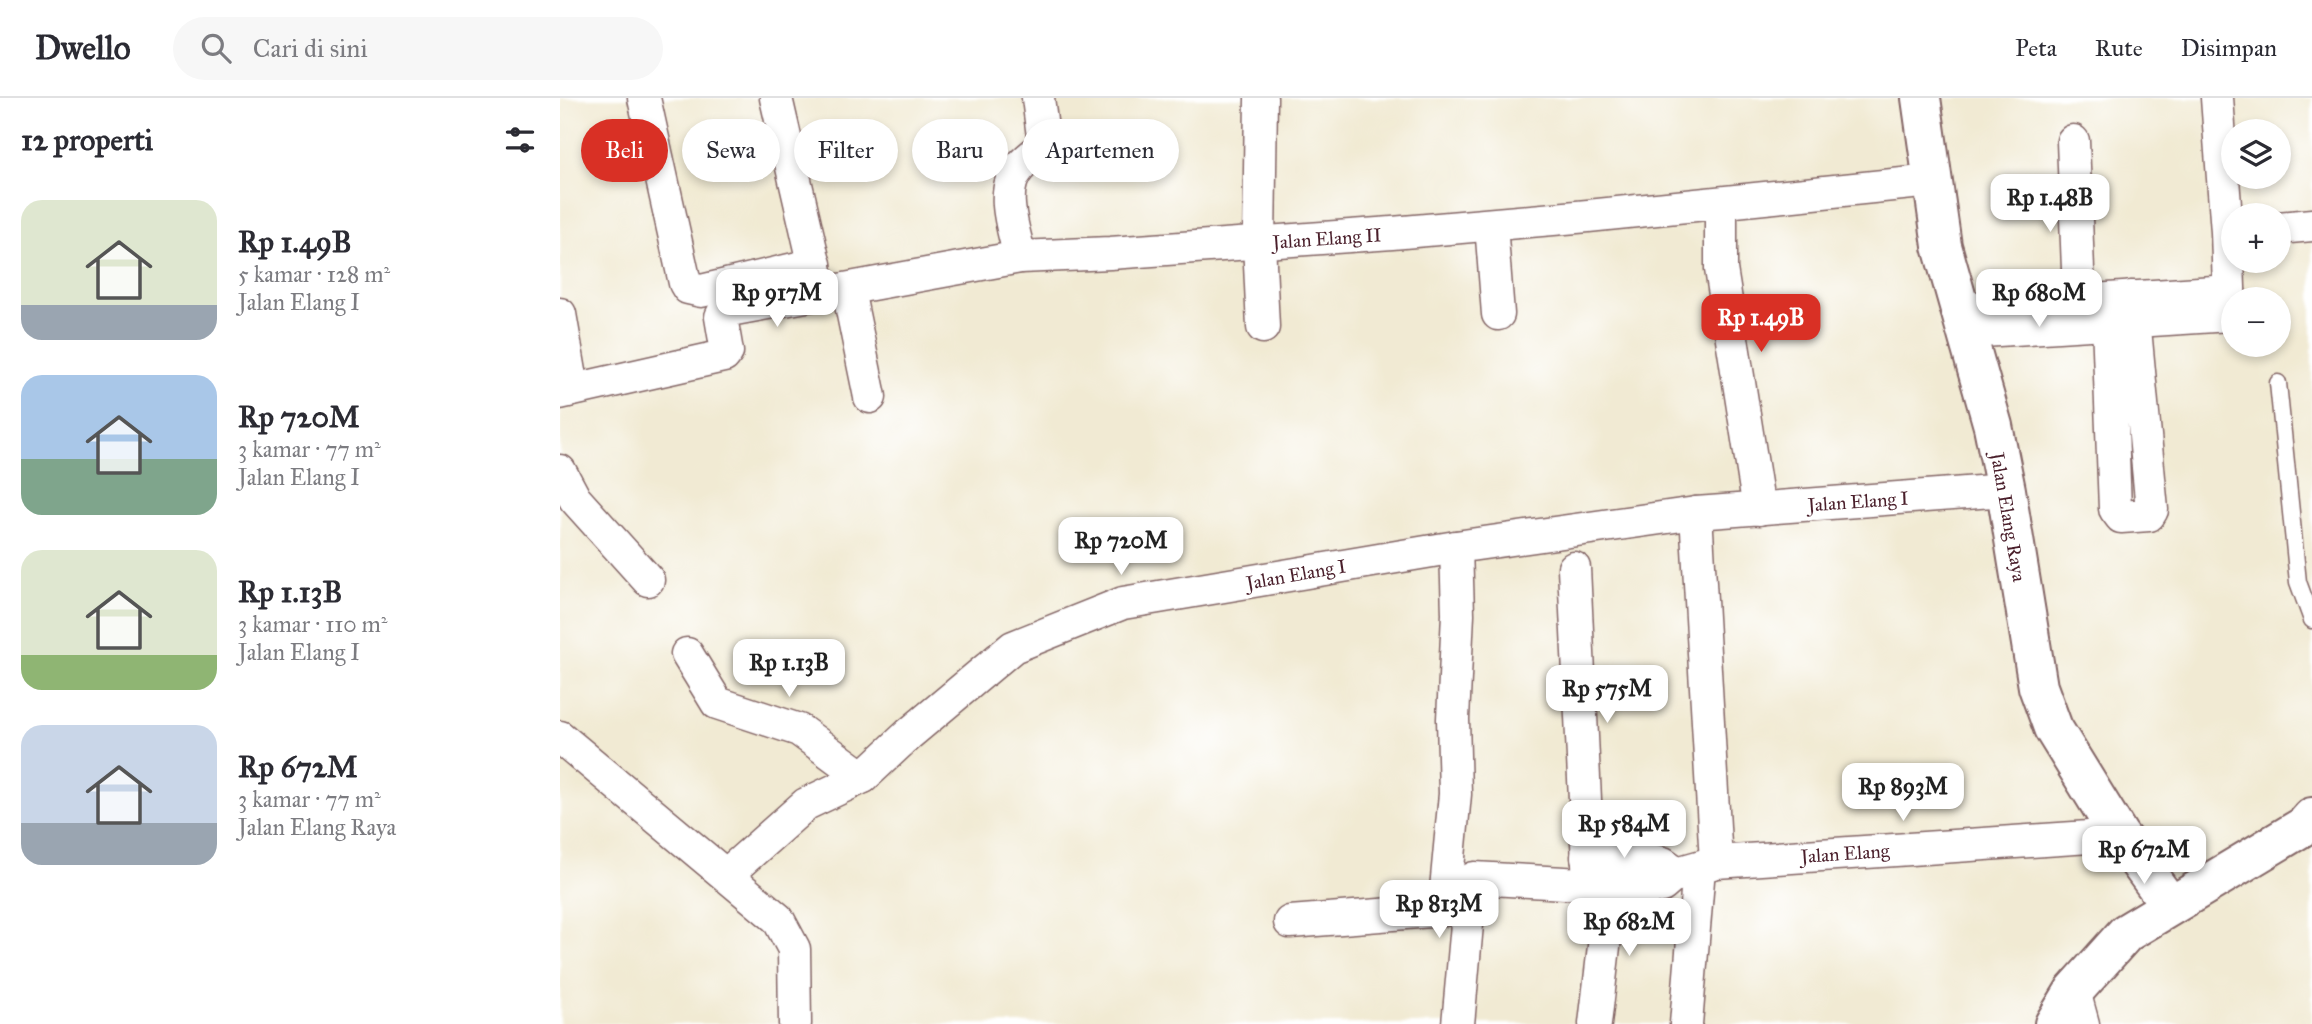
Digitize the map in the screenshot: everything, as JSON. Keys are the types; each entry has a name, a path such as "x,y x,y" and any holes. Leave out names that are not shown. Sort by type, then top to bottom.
{"street":[{"path":"644,98 688,288 701,291 815,264"},
{"path":"776,98 815,264 835,292 870,397"},
{"path":"1020,257 1008,195 1011,179 1021,165 1044,144 1038,98"},
{"path":"1261,98 1259,251 1263,327"},
{"name":"Jalan Elang Raya","path":"1921,98 1942,246 1993,426 2038,687 2053,728 2119,835 2170,905"},
{"path":"2217,98 2227,203"},
{"path":"2073,141 2107,313 2152,510 2149,514 2121,517 2115,509 2107,313"},
{"name":"Jalan Elang II","path":"567,391 724,356 727,352 721,317 724,311 1020,257 1259,251 1932,181"},
{"path":"1720,202 1721,269 1759,509"},
{"path":"1491,225 1498,314"},
{"path":"2291,227 2312,225"},
{"path":"1167,266 1259,251"},
{"path":"1963,321 2107,313 2229,291 2229,273"},
{"path":"560,314 567,391"},
{"name":"Jalan Elang I","path":"726,876 806,804 863,777 909,734 1013,647 1123,603 1456,547 1696,513 2006,490"},
{"path":"565,492 648,580"},
{"path":"1686,1024 1697,867 1696,513"},
{"path":"1290,922 1444,911 1455,794 1453,719 1458,614 1456,547"},
{"path":"1574,568 1595,876 1595,1024"},
{"path":"687,654 717,703 799,730 863,777"},
{"path":"560,737 778,919 794,949 795,1024"},
{"path":"2054,1024 2079,1007 2126,933 2170,905 2309,827"},
{"name":"Jalan Elang","path":"1697,867 2119,835"},
{"path":"1458,1024 1471,880 1474,877 1595,876 1653,888 1697,867"}],"lane":[{"path":"2278,383 2312,620"}]}
